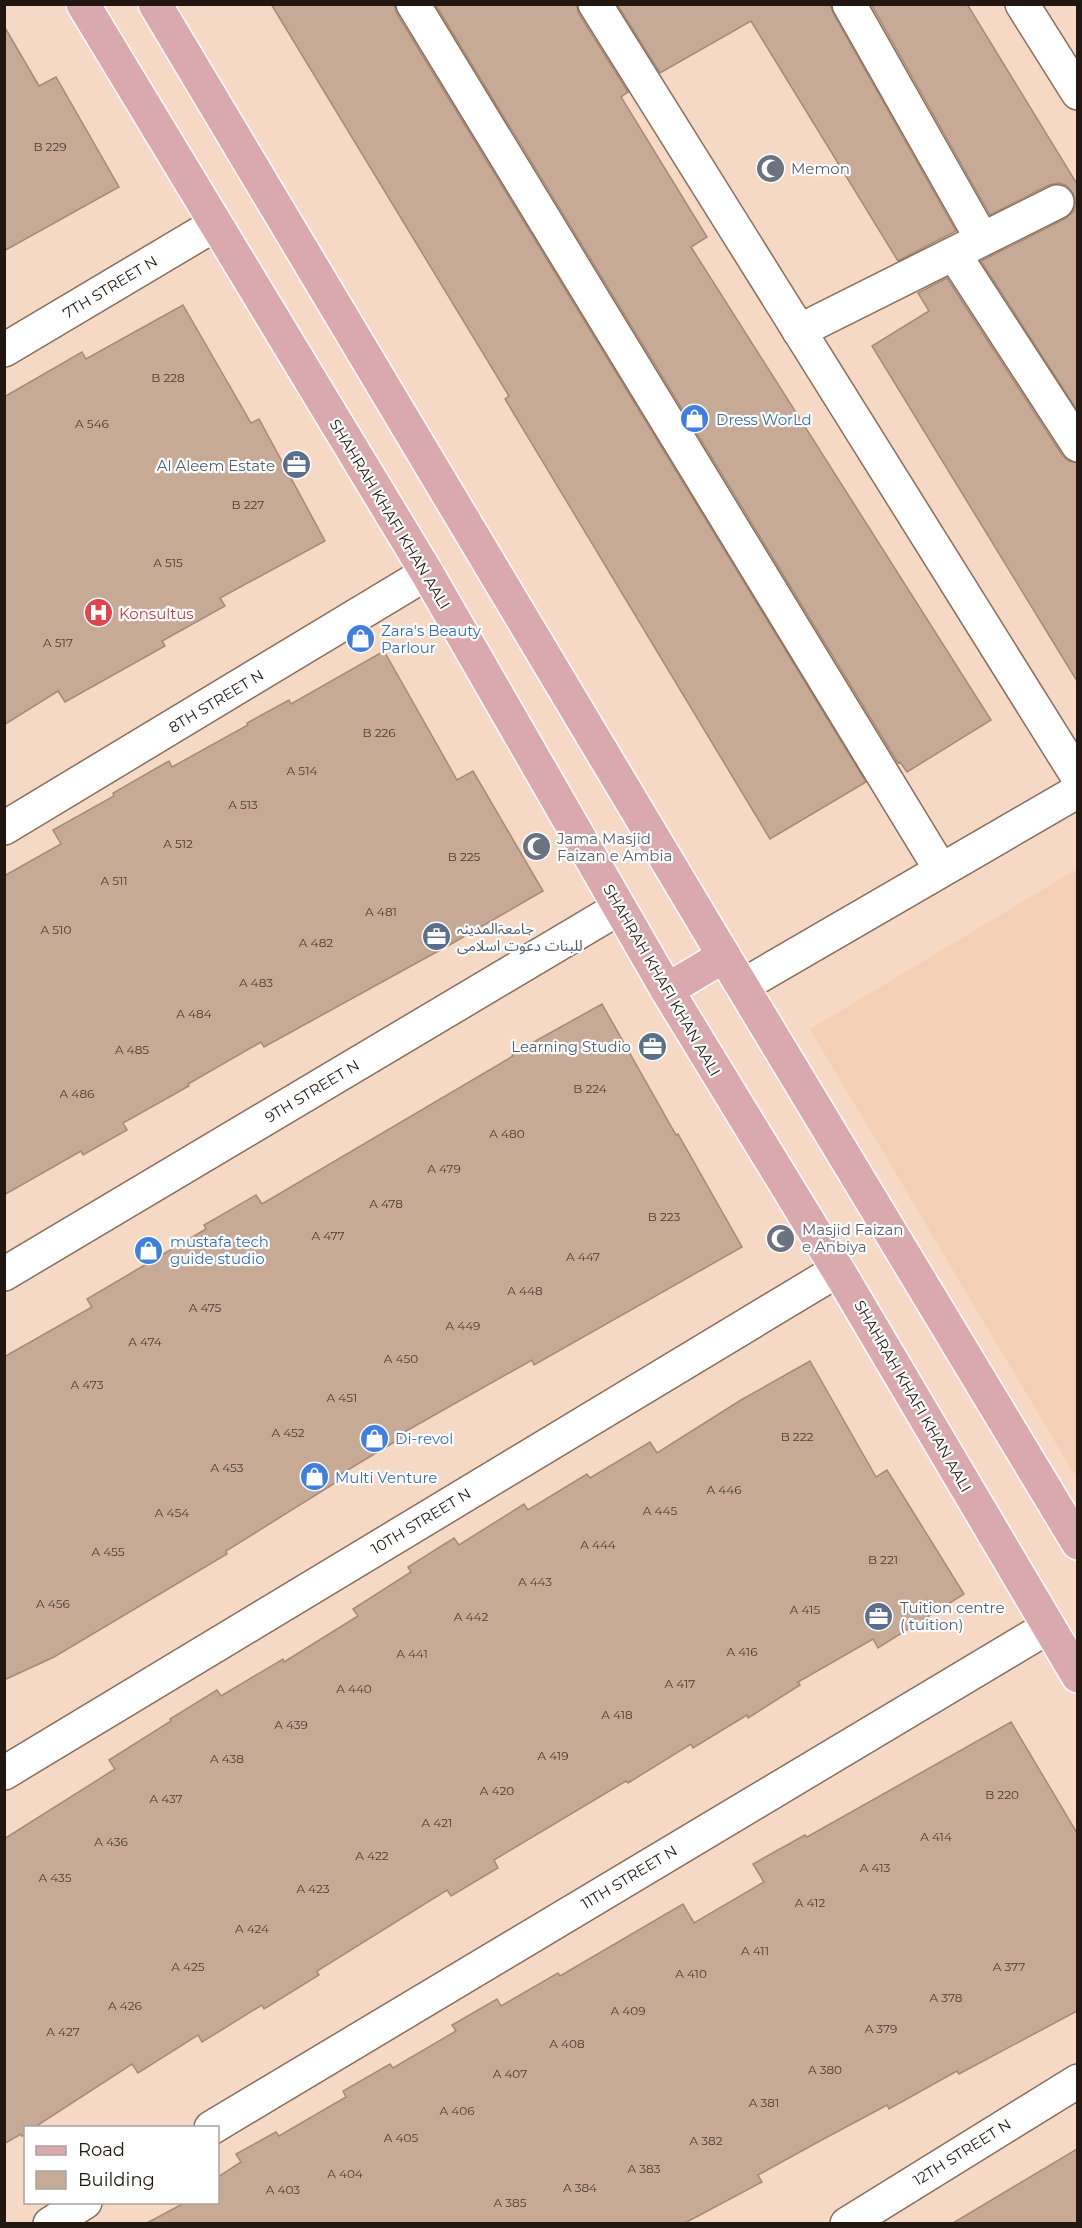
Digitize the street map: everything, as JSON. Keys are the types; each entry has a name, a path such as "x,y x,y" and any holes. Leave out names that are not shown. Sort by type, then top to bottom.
{"main road":[{"name":"SHAHRAH KHAFI KHAN AALI","path":"83,4 427,573 667,990 1062,1638 1077,1676"},
{"path":"155,4 1077,1543"},
{"path":"667,990 724,956"}],"street":[{"path":"413,4 941,870"},
{"path":"595,4 1077,777"},
{"path":"849,4 982,239"},
{"path":"1022,4 1074,81"},
{"path":"799,331 1057,202"},
{"name":"7TH STREET N","path":"4,351 216,224"},
{"path":"954,254 1077,445"},
{"name":"8TH STREET N","path":"4,828 427,573"},
{"path":"742,986 1077,791"},
{"name":"9TH STREET N","path":"4,1274 620,908"},
{"name":"10TH STREET N","path":"4,1773 838,1270"},
{"name":"11TH STREET N","path":"213,2126 1062,1638"},
{"name":"12TH STREET N","path":"847,2223 1077,2081"},
{"path":"50,2223 82,2204"}],"shaded area":[{"path":"1077,869 1077,1479 810,1029"}],"building":[{"path":"271,4 394,4 397,14 866,782 770,839 505,399 509,396"},
{"path":"435,4 576,4 579,14 628,92 621,97 707,237 691,247 991,720 907,772 900,762 898,763"},
{"path":"617,4 830,4 956,231 898,261 751,21 660,73"},
{"path":"871,4 967,4 1077,184 1077,410 981,261 1066,218 1073,212 1076,204 1073,193 1067,186 1059,183 1049,185 990,215"},
{"path":"4,26 39,86 56,77 119,187 4,251"},
{"path":"947,278 1062,455 1069,461 1077,463 1077,681 872,346 929,311 918,293"},
{"path":"183,305 251,423 259,419 325,541 220,598 225,606 162,641 165,646 65,702 58,691 4,725 4,397 82,352 86,359"},
{"path":"384,651 457,780 473,771 543,891 264,1047 261,1042 123,1123 127,1130 83,1155 81,1151 4,1195 4,876 61,844 53,830 114,796 113,793 169,761 172,767 289,700 291,704"},
{"path":"602,1004 742,1247 534,1365 532,1360 399,1435 401,1438 341,1474 343,1478 226,1551 227,1554 54,1657 4,1680 4,1357 92,1307 87,1299 206,1229 204,1225 256,1195 262,1204 513,1056 512,1054"},
{"path":"810,1361 876,1477 887,1470 964,1594 878,1648 873,1639 798,1682 800,1685 748,1718 747,1715 693,1748 691,1744 628,1783 626,1781 494,1860 498,1868 451,1896 447,1890 317,1971 319,1975 264,2009 262,2005 202,2042 198,2035 138,2073 132,2064 37,2126 24,2126 24,2134 4,2144 4,1839 115,1769 109,1760 171,1721 170,1719 217,1690 221,1696 283,1659 284,1662 358,1616 353,1609 411,1572 408,1567 454,1538 459,1545 524,1504 528,1510 587,1474 590,1478 650,1442 657,1453 741,1400"},
{"path":"1011,1722 1077,1833 1077,2011 959,2074 957,2071 889,2109 887,2105 818,2142 758,2175 762,2182 685,2223 147,2223 182,2204 219,2204 219,2176 241,2162 236,2154 276,2132 279,2136 346,2097 343,2091 390,2064 393,2068 456,2031 452,2025 497,1999 501,2006 558,1973 560,1976 683,1904 694,1923 764,1882 753,1864 805,1835 807,1837"},
{"path":"1077,2149 1077,2223 953,2223"}],"place":[{"name":"Memon","path":"770,168"},
{"name":"Dress WorLd","path":"695,419"},
{"name":"Al Aleem Estate","path":"296,465"},
{"name":"Konsultus","path":"98,613"},
{"name":"Zara's Beauty Parlour","path":"360,639"},
{"name":"Jama Masjid Faizan e Ambia","path":"536,847"},
{"name":"جامعۃالمدینہ للبنات دعوت اسلامی","path":"436,937"},
{"name":"Learning Studio","path":"652,1046"},
{"name":"Masjid Faizan e Anbiya","path":"781,1238"},
{"name":"mustafa tech guide studio","path":"149,1250"},
{"name":"Di-revol","path":"374,1438"},
{"name":"Multi Venture","path":"314,1477"},
{"name":"Tuition centre ( tuition)","path":"879,1616"}]}
